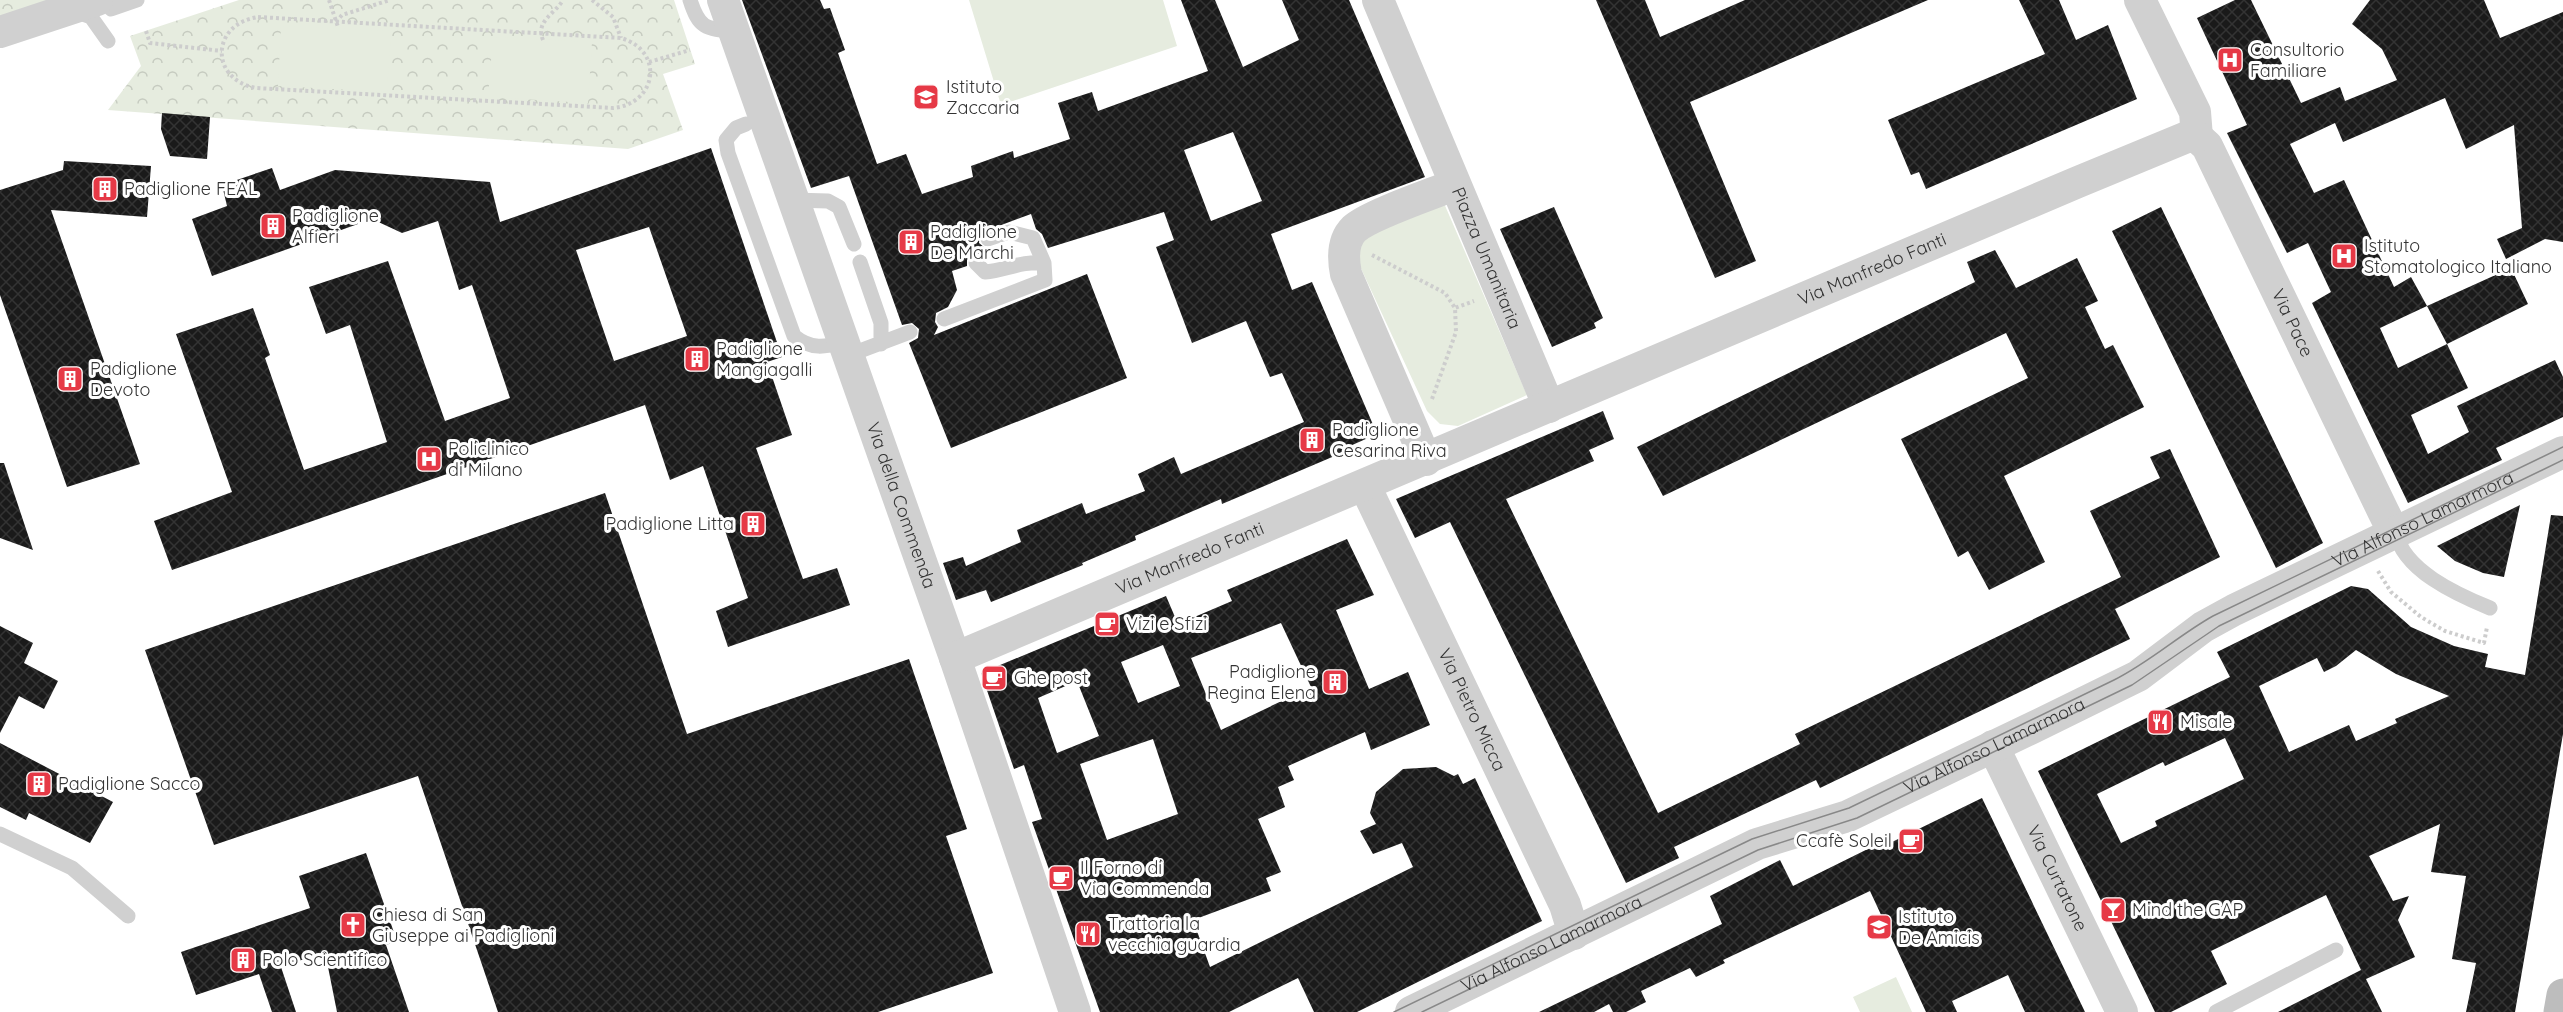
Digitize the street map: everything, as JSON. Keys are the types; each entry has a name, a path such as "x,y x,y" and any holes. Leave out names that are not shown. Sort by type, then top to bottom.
{"main road":[{"path":"2560,1012 2563,995"}],"street":[{"path":"0,32 97,0"},
{"name":"Via della Commenda","path":"723,0 955,658 1075,1012"},
{"path":"1378,0 1454,185"},
{"name":"Via Pace","path":"2140,0 2195,112 2197,137 2208,146 2387,520 2396,532"},
{"name":"Via Manfredo Fanti","path":"1549,407 2078,182 2187,137 2197,137"},
{"name":"Piazza Umanitaria","path":"1426,460 1346,274 1343,259 1346,244 1354,230 1368,221 1454,185 1532,362 1549,407"},
{"path":"1426,460 1549,407"},
{"name":"Via Alfonso Lamarmora","path":"1411,1012 1757,844 1848,816 2138,676 2203,627 2563,452"},
{"name":"Via Manfredo Fanti","path":"955,658 1426,460"},
{"name":"Via Pietro Micca","path":"1365,486 1565,905 1574,934"},
{"name":"Via Curtatone","path":"1993,746 2122,1012"}],"lane":[{"path":"107,0 111,9 137,0"},
{"path":"690,0 696,19 702,24 717,30 734,31"},
{"path":"68,10 91,17 108,41"},
{"path":"746,124 736,128 726,140 728,153 794,336 803,344 847,348 881,344 910,332"},
{"path":"793,200 828,201 839,207 854,244"},
{"path":"944,319 1046,280 1044,263 1033,238 1009,232 988,239"},
{"path":"860,262 881,323 881,344"},
{"path":"976,263 985,272 998,271 1026,262 1044,263"},
{"name":"Via Pace","path":"2396,532 2403,551 2418,568 2456,593 2490,608"},
{"path":"0,834 72,868 128,916"},
{"path":"2216,1012 2336,950"}],"path":[{"path":"329,0 337,25"},
{"path":"337,25 342,15 390,0"},
{"path":"543,40 540,33 545,19 563,0"},
{"path":"592,0 613,16 621,38"},
{"path":"258,17 337,25 621,38 639,46 649,62 650,72 645,90 632,104 622,107 245,86 235,80 223,62 224,40 229,31 247,19 258,17"},
{"path":"146,31 150,43 222,51"},
{"path":"649,62 690,50"},
{"path":"1368,253 1444,293 1455,308 1456,332 1431,400"},
{"path":"1455,308 1485,296"},
{"path":"2374,565 2391,592 2413,611 2445,631 2463,638 2484,643 2490,608"}],"green space":[{"path":"0,0 54,0 0,18"},
{"path":"239,0 674,0 695,64 663,74 683,130 628,149 108,110 141,66 130,36"},
{"path":"969,0 1163,0 1177,46 1001,105"},
{"path":"281,26 391,31 387,92 278,86"},
{"path":"493,37 592,42 588,103 488,97"},
{"path":"1443,201 1527,395 1458,426 1440,424 1427,411 1358,262 1358,248 1365,235"},
{"path":"1896,977 1912,1012 1860,1012 1853,997"}],"building":[{"path":"742,0 820,0 824,9 830,8 845,50 838,53 877,164 906,154 922,194 973,177 971,166 1013,151 1014,158 1070,139 1058,103 1092,92 1098,111 1208,71 1181,0 1215,0 1243,67 1299,40 1282,0 1349,0 1425,177 1271,234 1292,290 1312,282 1377,434 1350,446 1351,449 1222,504 1221,499 1135,536 1136,540 1082,563 1083,565 991,602 986,590 956,600 943,563 963,557 966,566 1021,542 1017,530 1082,503 1086,514 1145,491 1138,474 1174,457 1181,474 1304,422 1282,373 1270,377 1246,321 1192,343 1156,247 1174,240 1164,212 1048,248 1042,234 1036,229 1031,214 980,233 979,243 985,248 991,248 994,256 986,259 979,254 973,254 967,260 967,266 952,271 957,290 948,307 936,313 935,322 938,327 934,335 1087,274 1127,378 951,448 909,343 918,338 919,329 912,323 902,325 849,176 811,188","holes":["1233,132 1262,201 1211,221 1184,150"]},
{"path":"1596,0 1645,0 1660,37 1745,0 1928,0 1690,102 1756,261 1715,278"},
{"path":"2019,0 2059,0 2076,40 2108,25 2137,99 1926,189 1919,172 1911,175 1888,120 2045,54"},
{"path":"2235,0 2251,0 2301,103 2340,87 2345,101 2397,80 2382,49 2352,24 2370,0 2484,0 2500,38 2563,12 2563,242 2545,239 2506,259 2497,239 2522,228 2514,125 2466,149 2445,98 2343,142 2335,123 2290,144 2314,193 2344,180 2394,287 2411,277 2427,306 2380,328 2398,368 2447,344 2468,388 2411,415 2428,454 2469,432 2457,406 2555,360 2563,377 2563,417 2496,448 2502,460 2408,503 2312,303 2331,292 2308,243 2287,253 2227,133 2247,125 2197,18"},
{"path":"162,113 210,117 207,159 170,156 161,129"},
{"name":"Padiglione Mangiagalli","path":"711,148 782,357 767,362 792,435 756,448 803,579 837,568 850,605 728,647 716,611 748,598 703,466 670,480 645,405 172,570 154,521 232,492 176,334 253,308 270,355 265,358 304,470 387,442 350,325 326,334 309,287 388,261 445,421 510,398 472,285 459,290 438,221 402,233 372,219 212,276 192,219 227,206 222,185 272,168 280,190 335,170 490,182 500,222","holes":["649,227 687,336 614,361 576,250"]},
{"name":"Padiglione Devoto","path":"64,161 151,166 147,217 51,210 140,464 67,487 0,295 0,190 63,170"},
{"path":"1554,207 1603,318 1594,323 1596,328 1552,347 1500,229"},
{"path":"2161,207 2323,543 2276,568 2112,231"},
{"path":"1995,250 2016,288 2077,258 2098,301 2085,307 2105,349 2113,345 2144,407 2004,476 2045,562 1989,590 1968,551 1958,557 1901,439 2028,378 2006,333 1663,496 1637,447 1975,282 1967,262"},
{"path":"2511,268 2528,304 2447,344 2427,306"},
{"path":"1603,411 1614,439 1589,450 1594,461 1506,499 1658,813 1800,744 1795,734 2121,577 2090,511 2160,478 2150,457 2170,449 2220,557 2115,609 2130,639 1820,788 1816,780 1674,847 1679,858 1626,883 1450,522 1415,538 1396,499"},
{"path":"0,463 4,463 33,550 0,538"},
{"path":"605,493 687,734 909,659 967,829 946,836 993,973 878,1012 498,1012 418,776 214,845 145,650"},
{"path":"2520,505 2504,577 2483,573 2455,561 2437,546"},
{"path":"2551,515 2563,516 2563,734 2515,1012 2466,1012 2476,963 2452,959 2466,876 2431,872 2440,824 2369,856 2393,901 2409,896 2398,920 2415,957 2366,979 2382,1012 2278,1012 2361,970 2326,895 2211,951 2227,984 2171,1012 2155,1012 2038,771 2230,677 2217,652 2351,586 2368,589 2411,627 2454,646 2488,654 2485,667 2525,675","holes":["2356,650 2396,674 2449,696 2395,719 2397,723 2356,741 2349,725 2289,752 2259,686 2317,658 2324,672 2336,666","2225,738 2244,779 2155,821 2157,826 2121,843 2097,794 2163,762 2165,766"]},
{"path":"1347,539 1374,595 1336,610 1369,689 1408,672 1430,725 1371,750 1365,732 1288,766 1294,780 1278,787 1285,807 1258,819 1281,872 1266,878 1271,891 1193,920 1210,967 1413,867 1402,843 1373,854 1360,831 1376,824 1370,813 1376,792 1403,769 1436,767 1454,776 1458,774 1463,784 1475,778 1542,921 1357,1012 1314,1012 1298,978 1229,1012 1100,1012 1032,822 1042,819 1024,765 1014,769 981,673 1166,596 1178,624 1232,601 1227,590","holes":["1281,623 1311,687 1221,730 1191,658","1163,645 1180,686 1138,703 1121,662","1077,681 1099,736 1057,753 1038,698","1153,739 1178,814 1107,840 1080,764"]},
{"path":"0,626 33,643 24,663 58,681 44,709 19,696 0,733"},
{"name":"Padiglione Sacco","path":"0,743 113,802 90,843 29,813 26,820 0,807"},
{"path":"1982,798 2085,1012 2025,1012 2008,975 1952,1001 1957,1012 1926,1012 1870,891 1723,960 1725,963 1696,977 1690,968 1641,991 1646,1002 1626,1012 1613,1012 1609,1004 1594,1012 1539,1012 1722,924 1710,896 1780,860 1793,886 1890,838 1892,842"},
{"path":"366,853 397,941 386,945 409,1012 337,1012 325,952 281,967 296,1012 272,1012 259,974 196,995 181,952 310,908 299,876"}],"tram line":[{"path":"1394,1012 1752,839 1849,808 2114,680 2213,616 2563,447"},
{"path":"1422,1012 1758,850 1857,818 2132,685 2219,626 2563,460"}],"place":[{"name":"Consultorio Familiare","path":"2230,60"},
{"name":"Istituto Zaccaria","path":"926,97"},
{"name":"Padiglione FEAL","path":"105,189"},
{"name":"Padiglione Alfieri","path":"273,226"},
{"name":"Padiglione De Marchi","path":"911,242"},
{"name":"Istituto Stomatologico Italiano","path":"2344,256"},
{"name":"Padiglione Mangiagalli","path":"697,359"},
{"name":"Padiglione Devoto","path":"70,379"},
{"name":"Padiglione Cesarina Riva","path":"1312,440"},
{"name":"Policlinico di Milano","path":"429,459"},
{"name":"Padiglione Litta","path":"753,524"},
{"name":"Vizi e Sfizi","path":"1107,624"},
{"name":"Ghe post","path":"994,678"},
{"name":"Padiglione Regina Elena","path":"1335,682"},
{"name":"Misale","path":"2160,722"},
{"name":"Padiglione Sacco","path":"39,784"},
{"name":"Ccafè Soleil","path":"1911,841"},
{"name":"Il Forno di Via Commenda","path":"1061,878"},
{"name":"Mind the GAP","path":"2113,910"},
{"name":"Chiesa di San Giuseppe ai Padiglioni","path":"353,925"},
{"name":"Istituto De Amicis","path":"1879,927"},
{"name":"Trattoria la vecchia guardia","path":"1088,934"},
{"name":"Polo Scientifico","path":"243,960"}]}
